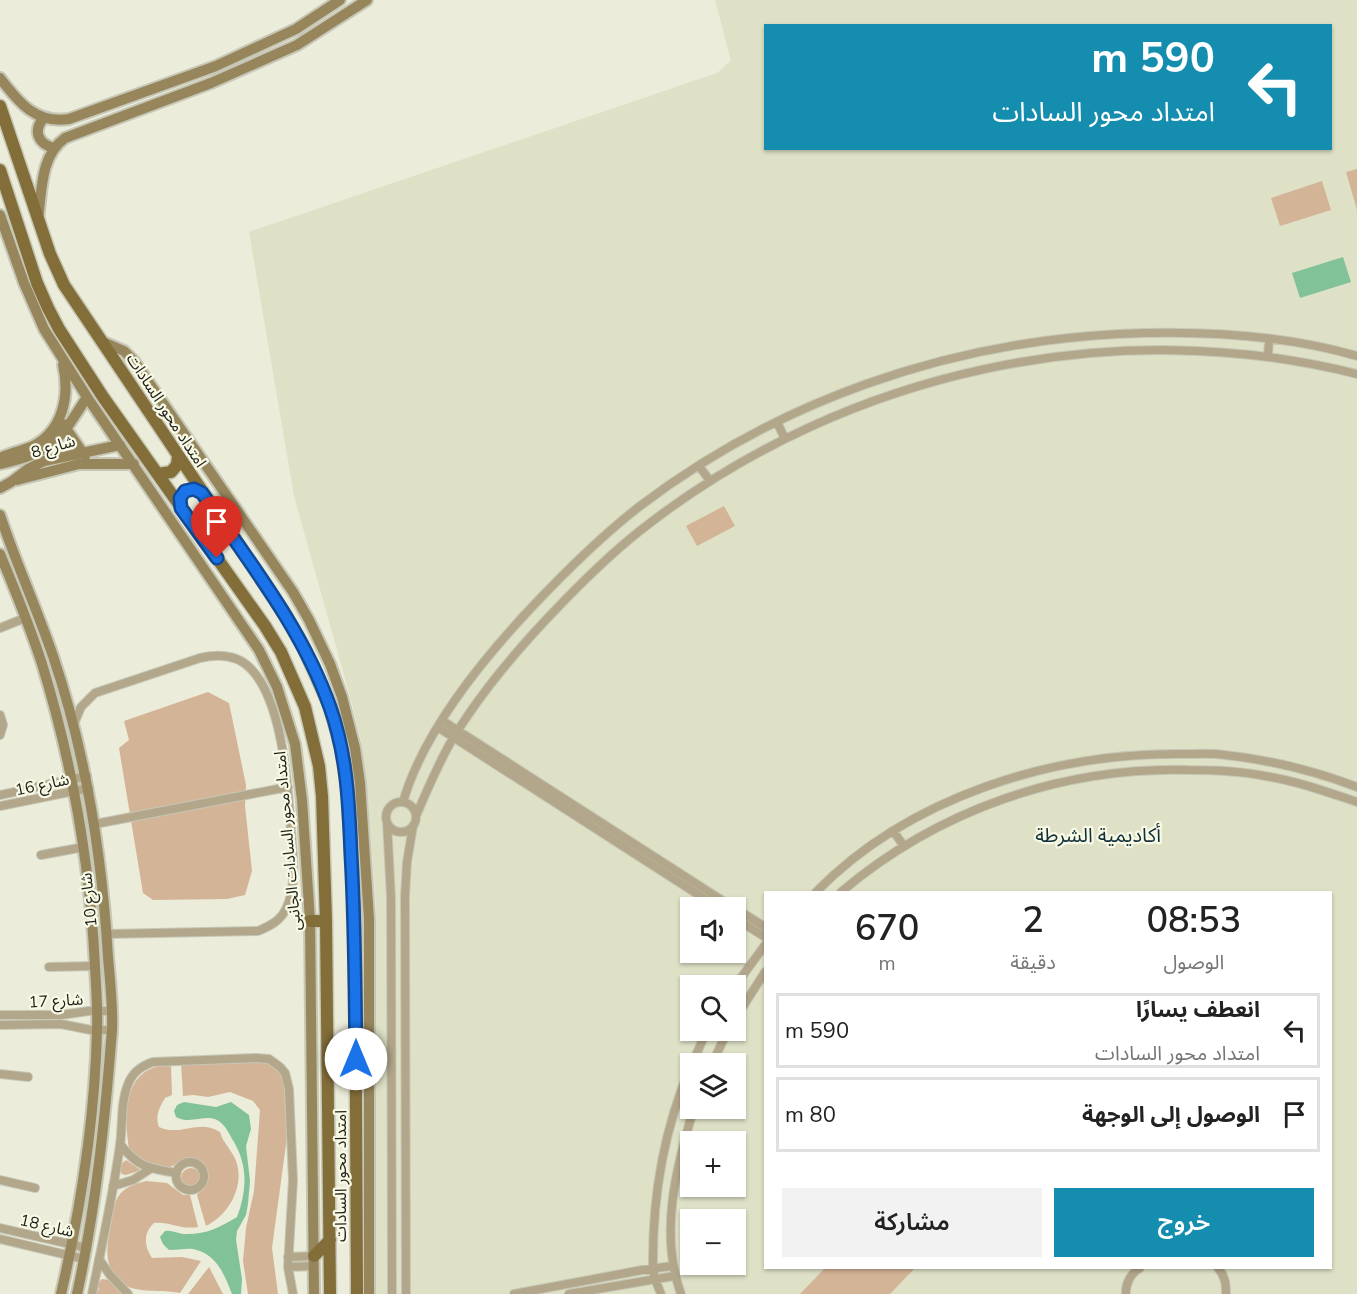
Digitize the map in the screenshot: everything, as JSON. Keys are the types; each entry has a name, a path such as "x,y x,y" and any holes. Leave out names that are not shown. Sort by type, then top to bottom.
{"main road":[{"name":"امتداد محور السادات","path":"0,106 38,219 64,285 286,616 302,644 330,707 345,761 355,918 357,1294"},
{"name":"امتداد محور السادات","path":"0,170 37,283 70,348 270,635 294,679 305,707 319,766 326,921 330,1294"},
{"path":"1,218 15,216"},
{"path":"60,356 70,348"},
{"path":"158,474 171,472 177,465 178,456"},
{"path":"181,508 180,498 185,491 194,489 202,493"},
{"path":"310,921 326,921"},
{"path":"314,1261 330,1240"}],"street":[{"path":"0,78 26,107 44,119 76,118 216,66 296,29 340,0"},
{"path":"38,219 45,168 54,148 71,135 211,83 297,45 367,0"},
{"path":"44,119 37,130 39,139 45,145 54,148"},
{"name":"امتداد محور السادات الجانبى","path":"1,218 30,300 44,329 87,397 259,650 277,687 295,744 310,921 315,1294"},
{"path":"403,802 413,775 441,724 506,634 547,591 639,507 699,466 812,404 875,380 936,362 1008,345 1078,336 1155,332 1210,333 1269,339 1336,350 1357,356"},
{"path":"1268,356 1269,339"},
{"path":"103,342 124,351 134,362 293,592 330,664 348,714 359,775 369,919 369,1294"},
{"path":"406,1294 405,896 407,862 413,826 457,733 527,639 609,556 648,524 710,481 785,439 883,396 949,376 1006,363 1071,354 1140,350 1212,351 1268,356 1357,374"},
{"path":"0,458 33,446 42,440 59,420 66,388 60,356"},
{"name":"شارع 8","path":"0,464 33,456 46,449 67,429 87,397"},
{"path":"59,420 85,458 134,464"},
{"path":"777,422 785,439"},
{"name":"شارع 8","path":"0,488 44,461 85,458 120,445"},
{"path":"699,466 710,481"},
{"name":"شارع 10","path":"0,515 54,657 87,776 95,824 107,934 113,1011 104,1130 86,1254 77,1294"},
{"name":"شارع 10","path":"0,554 44,672 71,786 84,847 95,966 98,1030 94,1086 86,1162 61,1294"},
{"path":"0,628 25,618"},
{"path":"73,726 87,699 103,689 200,658 226,655 249,666 258,676 279,731 285,760 292,850 290,896 284,913 270,926 252,931 107,934"},
{"path":"0,715 3,725 0,735"},
{"path":"441,724 718,897"},
{"path":"457,733 703,897"},
{"path":"817,891 893,831 978,789 1042,768 1103,757 1150,753 1224,754 1296,768 1357,787"},
{"path":"842,891 864,873 938,826 1009,796 1062,781 1156,769 1210,770 1265,776 1318,789 1357,802"},
{"name":"شارع 16","path":"0,806 71,786 87,776"},
{"name":"شارع 16","path":"0,795 71,786 89,788"},
{"path":"95,824 288,787"},
{"path":"392,1294 391,898 386,817 393,804 403,802 412,807 416,816"},
{"path":"387,822 392,830 401,832 413,826"},
{"path":"893,831 904,846"},
{"path":"41,855 84,847"},
{"path":"746,915 764,926"},
{"path":"746,925 764,936"},
{"path":"742,975 764,946"},
{"path":"49,967 95,966"},
{"path":"746,1002 764,974"},
{"name":"شارع 17","path":"0,1015 61,1015 113,1011"},
{"name":"شارع 17","path":"0,1025 61,1024 112,1030"},
{"path":"92,1294 113,1186 121,1122 128,1086 134,1073 146,1064 166,1061 255,1058 275,1063 285,1072 290,1098 293,1180 288,1267 293,1294"},
{"path":"0,1074 28,1077"},
{"path":"661,1294 653,1269 654,1214 660,1168 680,1097"},
{"path":"681,1294 672,1266 672,1206 681,1151 691,1119"},
{"path":"120,1144 133,1159 150,1169 177,1173"},
{"path":"113,1186 133,1180 150,1169"},
{"path":"0,1180 35,1188"},
{"name":"شارع 18","path":"0,1228 86,1254"},
{"name":"شارع 18","path":"0,1239 71,1250"},
{"path":"288,1257 314,1261"},
{"path":"99,1259 128,1294"},
{"path":"288,1267 314,1261"},
{"path":"514,1294 672,1266"},
{"path":"1126,1294 1125,1288 1131,1276 1139,1269"},
{"path":"1219,1269 1226,1284 1226,1294"},
{"path":"569,1294 674,1276"}],"shaded area":[{"path":"715,0 1357,0 1357,1294 376,1294 376,907 367,785 361,742 351,700 294,496 249,232 717,73 731,61"},
{"path":"1357,169 1357,210 1346,172"},
{"path":"1322,181 1331,210 1280,226 1271,198"},
{"path":"1343,257 1351,282 1300,298 1292,273"},
{"path":"724,506 735,526 697,546 686,526"},
{"path":"208,692 229,703 246,785 245,806 252,871 245,895 227,899 153,900 143,893 119,748 129,740 124,721"},
{"path":"251,1060 269,1062 284,1076 288,1086 289,1122 272,1248 278,1294 248,1294 243,1261 246,1228 254,1191 260,1110 253,1101 230,1092 208,1097 183,1096 181,1063"},
{"path":"171,1065 172,1095 165,1098 159,1109 157,1119 159,1127 167,1130 212,1128 220,1132 236,1161 238,1180 233,1199 222,1215 206,1226 197,1195 207,1178 207,1173 201,1164 189,1158 166,1169 145,1163 129,1149 126,1123 133,1086 150,1069"},
{"path":"184,1102 216,1107 231,1102 249,1115 251,1129 246,1146 250,1181 248,1204 246,1215 237,1231 236,1240 242,1279 241,1294 232,1294 222,1272 208,1255 193,1249 169,1250 160,1237 165,1231 191,1234 218,1227 237,1217 243,1198 244,1169 239,1151 229,1133 220,1122 212,1118 187,1120 176,1117 174,1111 177,1105"},
{"path":"126,1160 141,1170 126,1175 122,1174 120,1165"},
{"path":"191,1168 198,1171 201,1178 198,1185 191,1188 184,1185 181,1178 184,1171"},
{"path":"146,1181 167,1183 183,1195 190,1195 198,1227 154,1223 146,1235 147,1249 152,1258 182,1257 201,1261 180,1293 129,1287 122,1284 111,1270 107,1256 108,1240 116,1200 127,1188"},
{"path":"209,1267 223,1294 188,1294"},
{"path":"824,1269 914,1269 890,1294 800,1294"},
{"path":"102,1279 109,1280 123,1294 96,1294 99,1290 97,1284"}],"district":[{"name":"أكاديمية الشرطة","path":"1098,835"}],"route":[{"path":"217,558 181,508 180,498 185,491 194,489 202,493 286,616 302,644 330,707 345,761 348,793 355,918 356,1059"}]}
